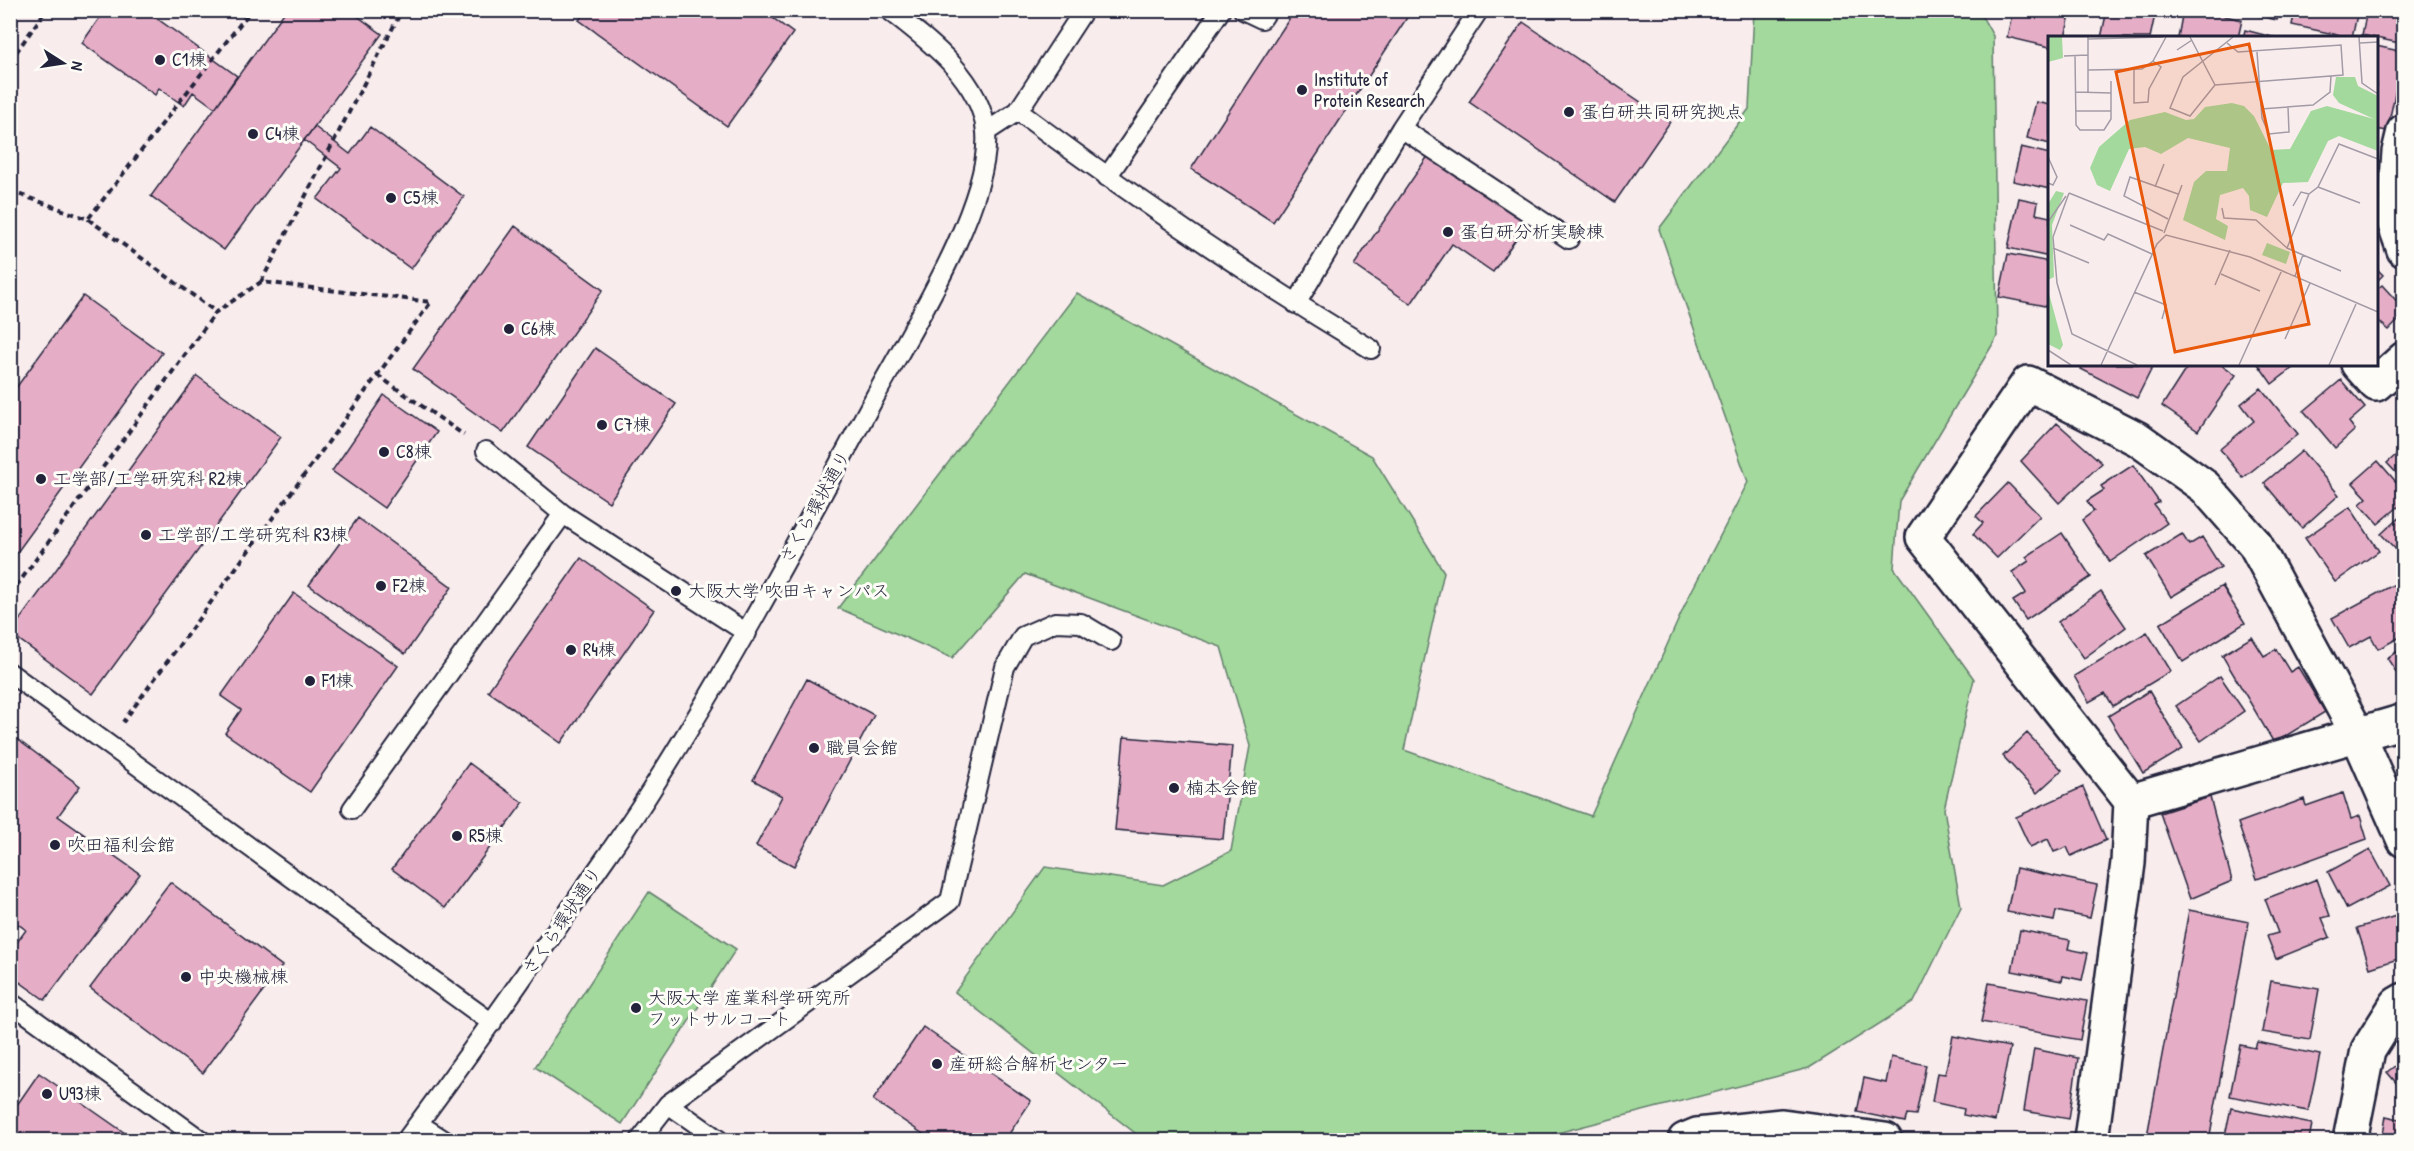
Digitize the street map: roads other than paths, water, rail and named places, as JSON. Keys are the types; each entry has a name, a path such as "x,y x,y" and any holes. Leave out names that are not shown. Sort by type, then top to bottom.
{"street":[{"path":"2393,144 2394,222 2403,250"},
{"path":"2360,366 2376,384 2403,359"},
{"path":"2091,1140 2128,863 2130,801 1923,537 2028,383 2138,439 2205,487 2255,544 2356,733 2403,840"},
{"path":"2130,801 2403,721"},
{"path":"2350,1140 2368,1050 2397,1004 2403,1000"},
{"path":"1685,1140 1698,1135 1782,1126 1866,1139"}],"lane":[{"name":"さくら環状通り","path":"406,1140 492,1023 655,785 747,633 939,279 973,204 984,167 986,132 978,105 957,69 922,35 889,10"},
{"path":"986,132 1018,111 1084,10"},
{"path":"1107,177 1221,10"},
{"path":"1243,10 1262,19 1268,10"},
{"path":"1296,304 1401,128 1479,10"},
{"path":"1018,111 1107,177 1296,304 1371,349"},
{"path":"1401,128 1569,239"},
{"path":"486,451 563,514 747,633"},
{"path":"352,809 563,514"},
{"path":"640,1140 668,1104 950,902 1005,667 1023,636 1054,622 1082,623 1111,641"},
{"path":"10,673 492,1023"},
{"path":"10,1002 201,1140"},
{"path":"668,1104 719,1140"},
{"path":"418,1124 444,1140"}],"place":[{"name":"C1棟","path":"160,60"},
{"name":"Institute of Protein Research","path":"1302,90"},
{"name":"蛋白研共同研究拠点","path":"1569,112"},
{"name":"C4棟","path":"253,134"},
{"name":"C5棟","path":"391,198"},
{"name":"蛋白研分析実験棟","path":"1448,232"},
{"name":"C6棟","path":"509,329"},
{"name":"C7棟","path":"602,425"},
{"name":"C8棟","path":"384,452"},
{"name":"工学部/工学研究科 R2棟","path":"41,479"},
{"name":"工学部/工学研究科 R3棟","path":"146,535"},
{"name":"F2棟","path":"381,586"},
{"name":"大阪大学 吹田キャンパス","path":"676,591"},
{"name":"R4棟","path":"571,650"},
{"name":"F1棟","path":"310,681"},
{"name":"職員会館","path":"814,748"},
{"name":"楠本会館","path":"1174,788"},
{"name":"R5棟","path":"457,836"},
{"name":"吹田福利会館","path":"55,845"},
{"name":"中央機械棟","path":"186,977"},
{"name":"大阪大学 産業科学研究所 フットサルコート","path":"636,1008"},
{"name":"産研総合解析センター","path":"937,1064"},
{"name":"U93棟","path":"47,1094"}]}
